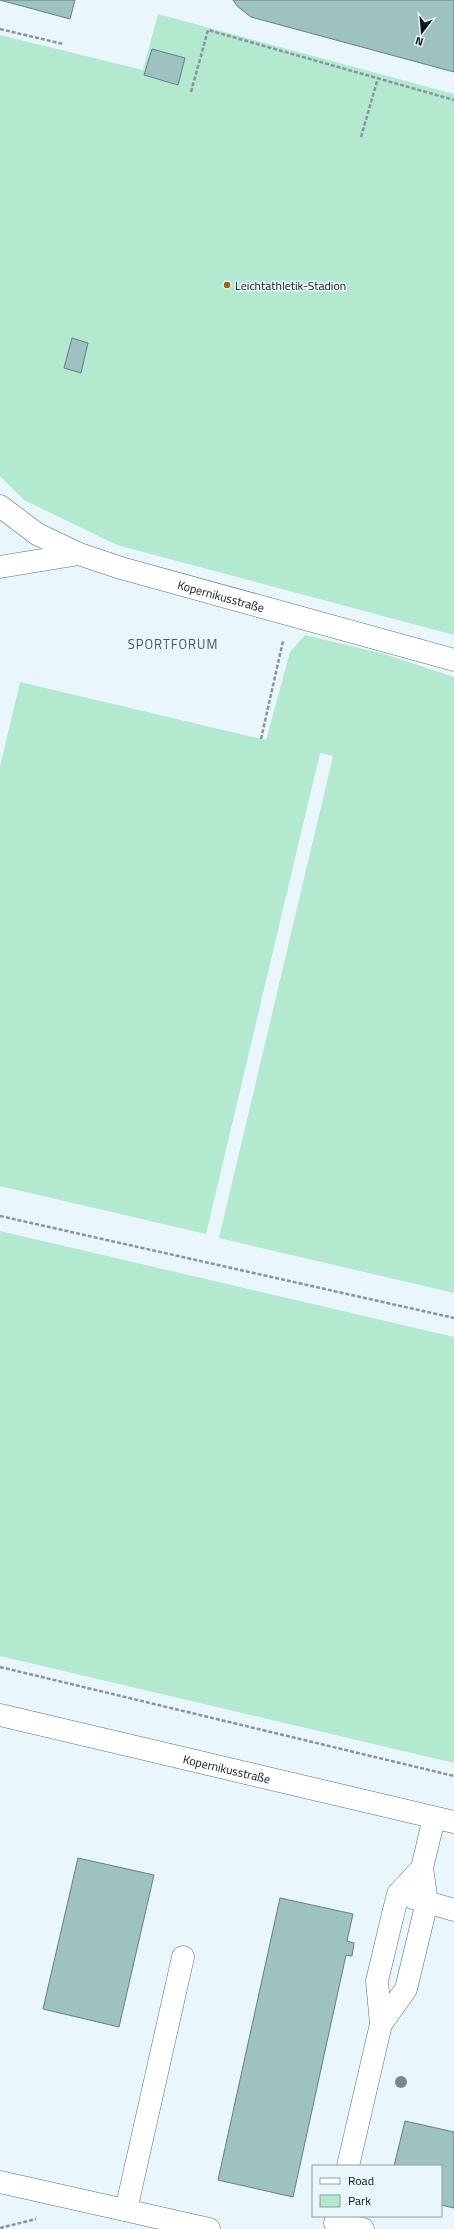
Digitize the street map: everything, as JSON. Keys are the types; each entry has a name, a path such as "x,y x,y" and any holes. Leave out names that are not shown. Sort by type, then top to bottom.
{"street":[{"name":"Kopernikusstraße","path":"0,506 37,534 79,554 121,568 454,660"},
{"path":"0,567 79,554"},
{"name":"Kopernikusstraße","path":"0,1715 444,1820"},
{"path":"348,2165 381,2024 376,1981 398,1894 422,1868 444,1820"},
{"path":"381,2024 406,1989 427,1902 422,1868"},
{"path":"398,1894 454,1910"},
{"path":"126,2210 183,1957"},
{"path":"0,2182 209,2229"},
{"path":"333,2223 363,2229"}],"path":[{"path":"0,29 63,44"},
{"path":"191,92 208,30 454,100"},
{"path":"361,138 378,78"},
{"path":"261,739 288,615"},
{"path":"0,1216 454,1318"},
{"path":"0,1667 454,1776"}],"green space":[{"name":"Leichtathletik-Stadion","path":"158,14 454,94 454,635 117,545 24,500 0,476 0,35 143,70"},
{"path":"305,635 384,654 454,677 454,1293 219,1238 333,756 320,753 206,1234 0,1186 0,767 20,682 266,740 290,652"},
{"path":"0,1231 454,1337 454,1763 0,1656"}],"building":[{"path":"0,0 75,0 70,19"},
{"path":"233,0 454,0 454,72 251,17 237,6"},
{"path":"152,49 185,58 178,85 144,75"},
{"path":"72,338 88,343 81,373 64,368"},
{"path":"78,1858 154,1875 119,2027 43,2009"},
{"path":"280,1898 353,1914 347,1941 354,1943 352,1956 346,1955 293,2197 218,2180"},
{"path":"405,2121 454,2132 454,2208 442,2205 442,2165 394,2165"}],"place":[{"name":"Leichtathletik-Stadion","path":"227,285"}],"district":[{"name":"SPORTFORUM","path":"173,644"}]}
